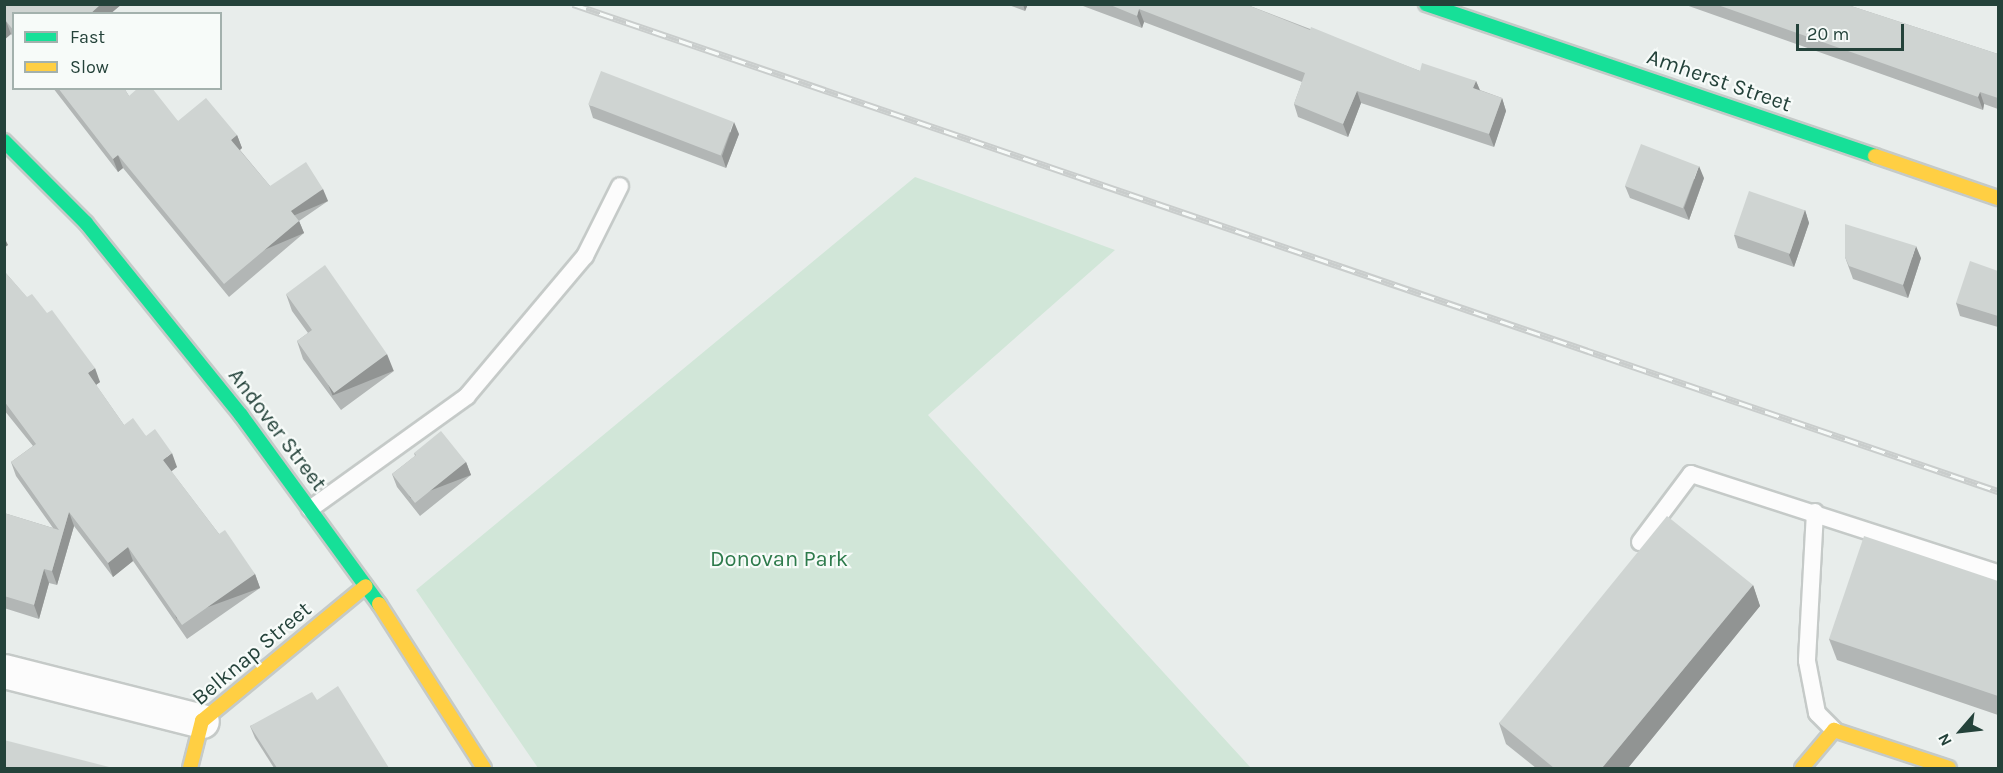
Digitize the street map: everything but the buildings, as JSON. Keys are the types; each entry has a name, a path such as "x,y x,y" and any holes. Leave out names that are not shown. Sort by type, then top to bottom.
{"street":[{"name":"Amherst Street","path":"1426,4 1998,198"},
{"name":"Andover Street","path":"4,141 86,223 241,415 366,586 484,768"},
{"name":"Belknap Street","path":"190,768 202,721 366,586"},
{"path":"4,671 202,721"},
{"path":"1802,768 1834,730 1949,768"}],"lane":[{"path":"310,509 467,396 585,256 620,186"},
{"path":"1640,542 1691,474 1815,512 1998,573"},
{"path":"1815,512 1807,661 1817,713 1834,730"}],"green space":[{"name":"Donovan Park","path":"915,177 1115,250 928,415 1251,768 538,768 416,590"}],"railway":[{"path":"573,4 1998,491"}],"traffic: fast":[{"path":"1426,4 1875,156"},
{"path":"4,141 86,223 241,415 379,604"}],"traffic: slow":[{"path":"1875,156 1998,198"},
{"path":"190,768 202,721 366,586"},
{"path":"379,604 484,768"},
{"path":"1802,768 1834,730 1949,768"}]}
